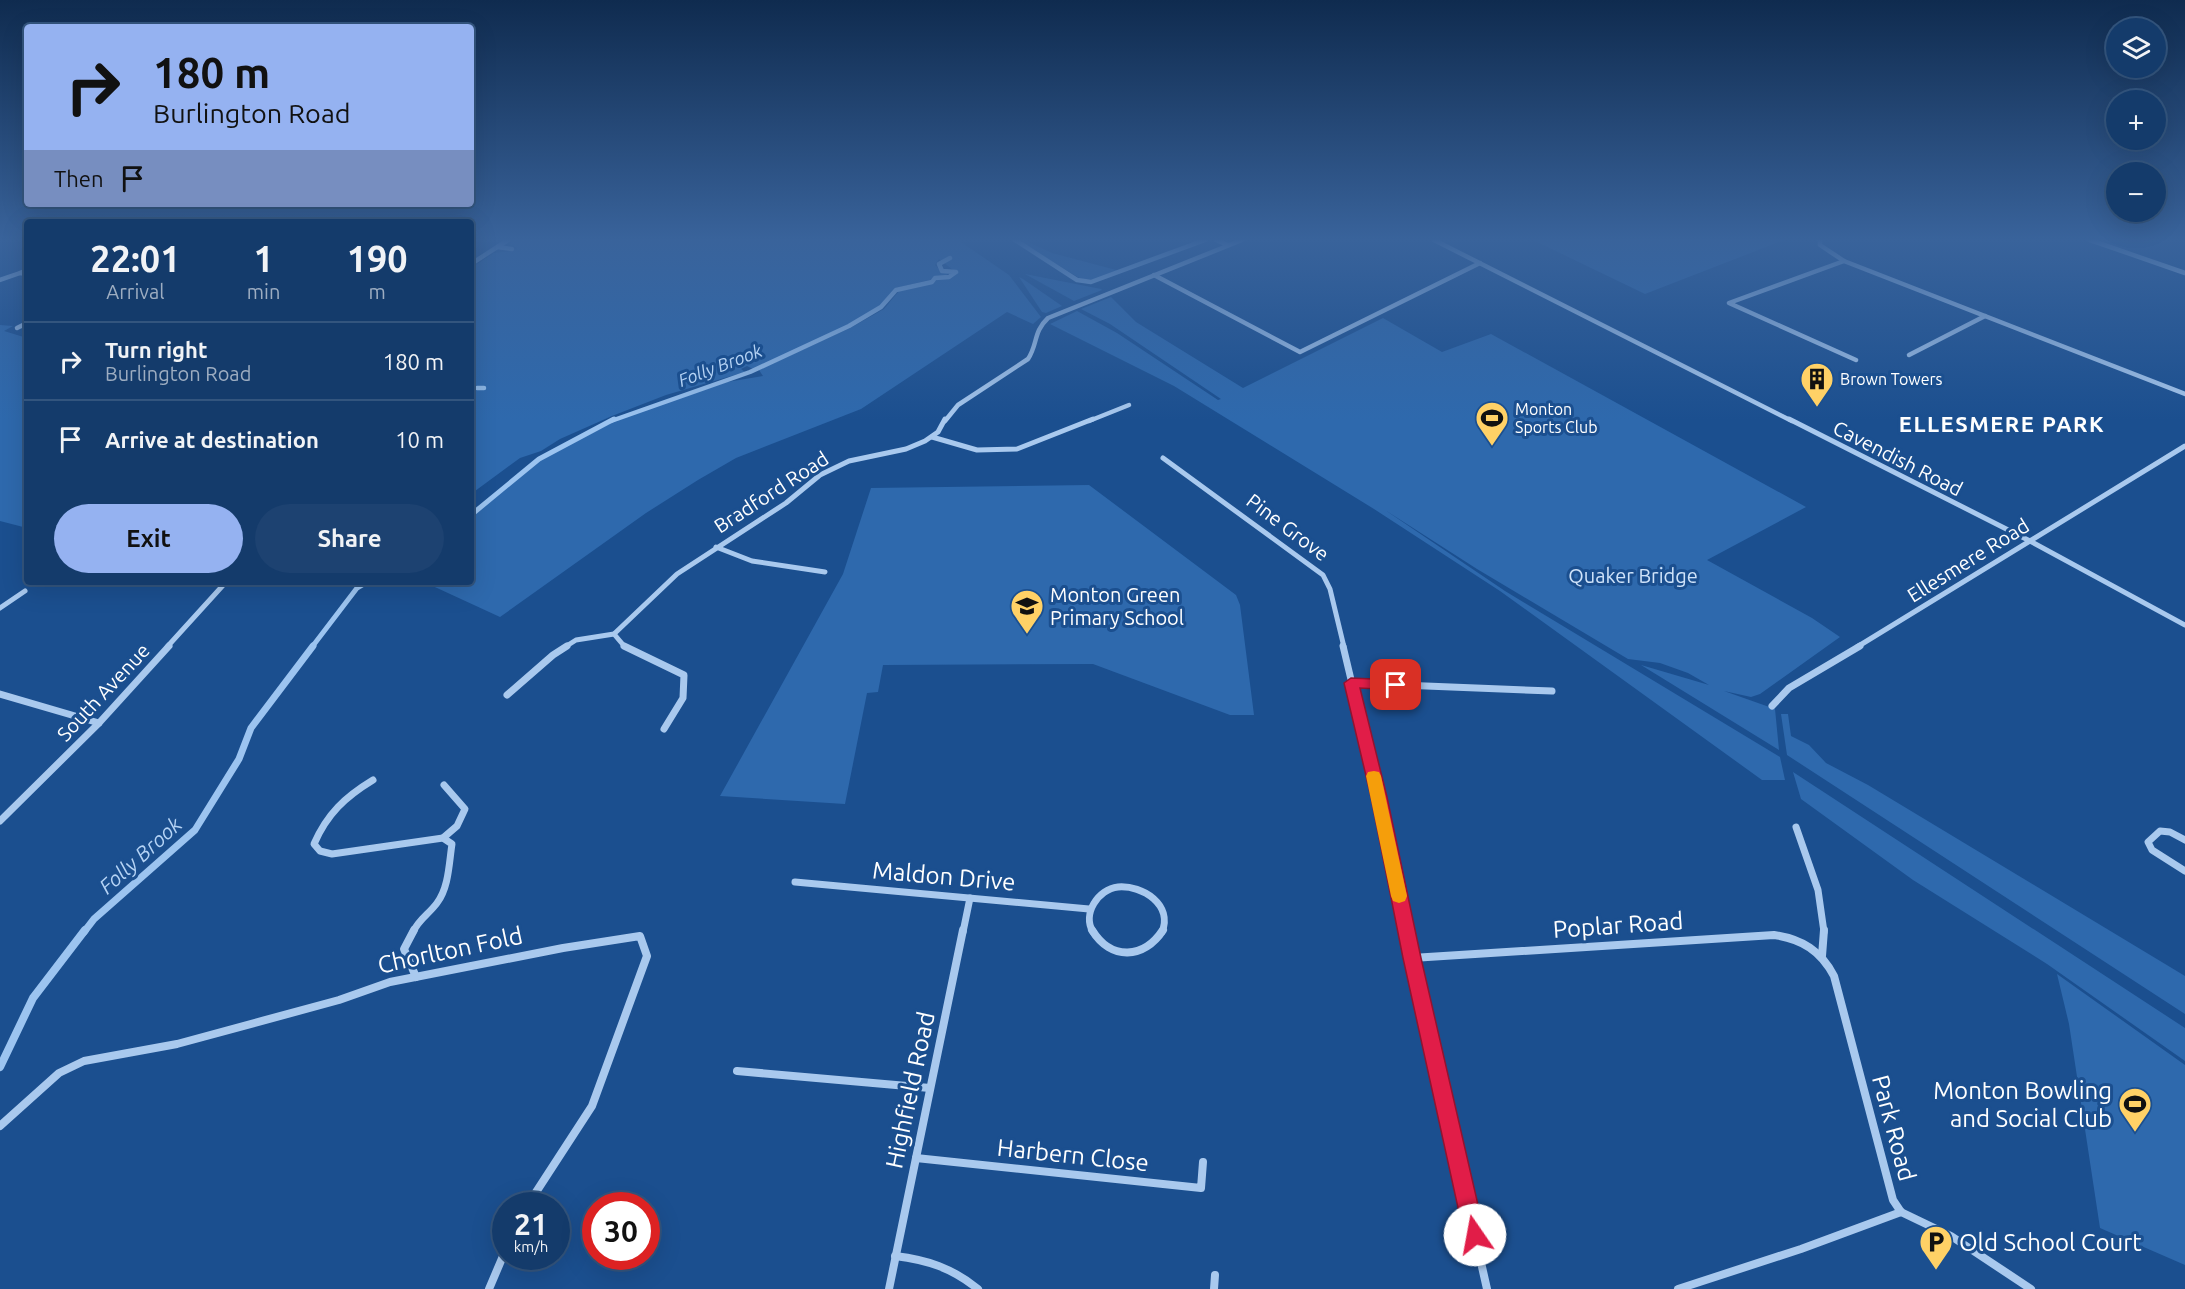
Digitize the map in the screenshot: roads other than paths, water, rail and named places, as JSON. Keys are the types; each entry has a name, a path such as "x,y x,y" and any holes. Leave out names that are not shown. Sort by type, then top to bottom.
{"street":[{"name":"Bradford Road","path":"614,634 668,582 716,547 786,503 828,470 857,459 914,447 932,437 958,405 1028,359 1034,349 1036,329 1048,318 1092,300"},
{"path":"1202,300 1300,352 1405,300"},
{"name":"Cavendish Road","path":"1553,300 2030,542 2185,625"},
{"path":"1737,300 1729,303 1856,360"},
{"path":"1944,300 2185,394"},
{"path":"1909,355 1985,316"},
{"path":"17,328 24,324"},
{"path":"932,437 977,450 1017,449 1129,405"},
{"name":"Ellesmere Road","path":"1772,706 1789,688 2185,446"},
{"name":"Pine Grove","path":"1163,458 1243,514 1323,575 1330,589 1379,797 1412,958 1487,1289"},
{"path":"716,547 752,561 825,572"},
{"name":"South Avenue","path":"0,821 99,723 223,585"},
{"path":"0,608 25,591"},
{"path":"507,695 553,655 576,640 614,634 627,649 684,675 686,689 680,706 664,729"},
{"path":"1351,683 1552,691"},
{"path":"0,694 99,723"},
{"path":"373,780 349,794 333,808 314,844 320,851 332,854 443,838 457,826 465,808 444,785"},
{"path":"1796,827 1812,874 1824,922 1825,939 1822,956"},
{"path":"2185,840 2170,831 2161,830 2152,835 2148,842 2152,850 2185,871"},
{"path":"416,977 404,949 419,920 437,904 446,889 452,844 443,838"},
{"name":"Maldon Drive","path":"795,882 1089,909"},
{"path":"1116,887 1130,887 1145,891 1155,898 1162,908 1165,919 1163,930 1157,940 1140,951 1112,950 1101,944 1092,934 1088,924 1089,909 1095,899 1116,887"},
{"name":"Highfield Road","path":"889,1289 970,898"},
{"name":"Poplar Road","path":"1412,958 1774,934 1798,940 1822,956"},
{"name":"Chorlton Fold","path":"0,1126 59,1073 84,1061 177,1044 339,1000 390,982 563,948 640,936 647,956 592,1106 536,1192"},
{"name":"Park Road","path":"1678,1289 1801,1249 1901,1212 1893,1200 1834,976 1822,956"},
{"path":"736,1071 930,1088"},
{"name":"Harbern Close","path":"916,1158 1201,1188 1203,1162"},
{"path":"1901,1212 1951,1236 2031,1289"},
{"path":"895,1256 933,1260 954,1270 978,1289"},
{"path":"489,1289 497,1270"},
{"path":"1215,1275 1215,1289"}],"waterway":[{"name":"Folly Brook","path":"611,421 750,372 849,326 881,307 887,300"},
{"path":"477,388 484,388"},
{"name":"Folly Brook","path":"474,513 539,459 614,419"},
{"name":"Folly Brook","path":"312,647 357,588 362,585"},
{"name":"Folly Brook","path":"84,932 94,919 195,830 239,759 251,728 313,646"},
{"name":"Folly Brook","path":"0,1067 33,998 85,930"}],"place":[{"name":"Brown Towers","path":"1817,408"},
{"name":"Monton Sports Club","path":"1492,447"},
{"name":"Monton Green Primary School","path":"1027,635"},
{"name":"Monton Bowling and Social Club","path":"2135,1133"},
{"name":"Old School Court","path":"1936,1271"}],"district":[{"name":"ELLESMERE PARK","path":"2002,423"}],"park label":[{"name":"Quaker Bridge","path":"1633,575"}]}
